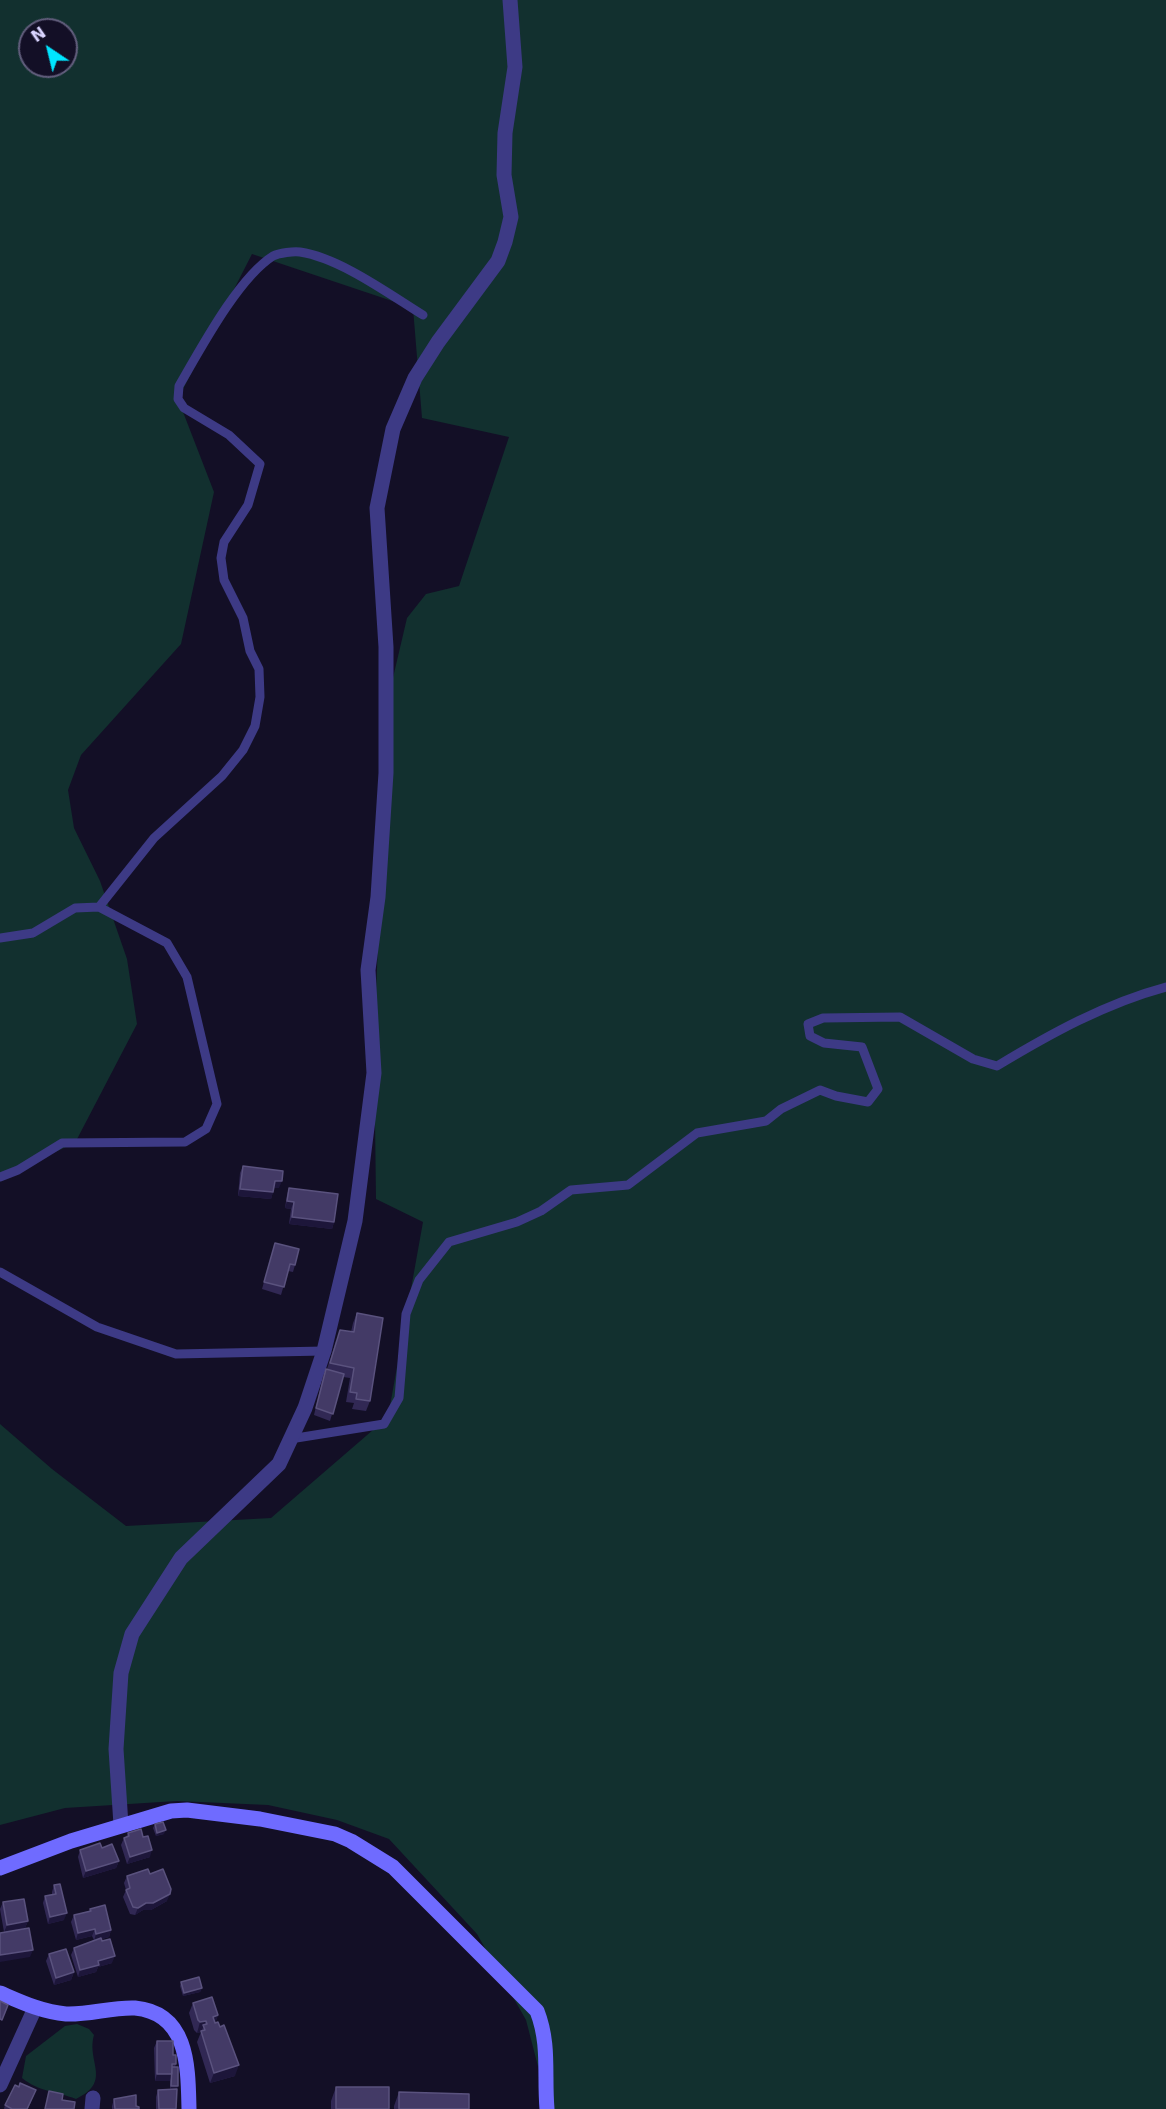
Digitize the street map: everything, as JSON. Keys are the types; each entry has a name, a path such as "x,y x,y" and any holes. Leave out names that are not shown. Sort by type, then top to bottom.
{"street":[{"path":"121,1825 116,1749 121,1673 132,1634 181,1558 279,1464 305,1408 324,1351 355,1221 374,1073 368,970 378,897 388,699 377,508 393,429 415,378 438,342 498,261 505,242 511,217 504,175 505,133 515,68 510,0"},
{"path":"0,1868 121,1825 187,1809 260,1819 336,1834 373,1853 393,1867 537,2011 544,2028 547,2051 547,2109"},
{"path":"0,1993 35,2008 67,2014 133,2008 154,2012 166,2020 182,2041 188,2064 189,2109"},
{"path":"0,2085 35,2008"}],"lane":[{"path":"99,906 154,838 195,803 222,776 243,750 255,726 260,697 259,669 250,651 243,618 224,580 221,558 224,542 248,505 260,464 229,435 183,408 178,399 179,386 220,317 258,269 275,255 300,252 334,263 423,315"},
{"path":"0,938 33,933 75,908 99,906 166,943 187,977 217,1104 206,1129 184,1142 62,1143 18,1170 0,1177"},
{"path":"291,1439 384,1424 399,1398 406,1314 418,1280 449,1242 517,1222 541,1211 571,1190 628,1185 698,1133 766,1120 781,1109 820,1090 836,1096 868,1102 878,1089 876,1078 862,1047 824,1043 810,1036 808,1024 823,1018 900,1017 973,1059 997,1066 1044,1037 1134,996 1166,987"},
{"path":"0,1272 96,1327 176,1354 324,1351"}],"green space":[{"path":"0,0 1166,0 1166,2109 549,2109 526,2020 477,1934 389,1839 337,1820 268,1805 177,1801 65,1808 0,1825 0,1424 52,1469 126,1526 271,1518 388,1417 423,1222 376,1199 374,1042 388,699 407,618 426,594 459,586 509,437 422,418 413,308 252,254 178,399 214,492 181,644 81,755 68,790 74,828 100,881 127,959 137,1024 75,1143 0,1177"},
{"path":"77,2024 89,2029 94,2035 92,2045 96,2078 87,2092 76,2099 41,2089 22,2078 26,2056 65,2026"}],"building":[{"path":"243,1166 283,1171 282,1181 275,1181 273,1192 240,1189"},
{"path":"289,1188 338,1194 334,1222 292,1217 294,1202 287,1201"},
{"path":"275,1243 299,1249 295,1265 290,1264 284,1287 264,1282"},
{"path":"357,1313 383,1318 370,1401 356,1399 357,1393 350,1392 354,1368 330,1363 340,1330 354,1332"},
{"path":"326,1369 344,1374 333,1414 316,1408"},
{"path":"163,1822 166,1830 157,1833 155,1824"},
{"path":"141,1829 143,1837 148,1836 152,1850 130,1857 124,1838 129,1836 128,1833"},
{"path":"100,1843 102,1848 112,1844 119,1861 86,1871 80,1850"},
{"path":"148,1869 150,1874 163,1869 171,1889 170,1894 153,1903 146,1903 138,1908 133,1907 126,1890 130,1888 127,1876"},
{"path":"60,1884 67,1913 50,1917 45,1896 56,1894 54,1885"},
{"path":"24,1899 28,1921 7,1925 3,1902"},
{"path":"105,1905 111,1930 96,1934 95,1929 78,1933 74,1915"},
{"path":"29,1928 33,1950 0,1955 0,1933"},
{"path":"101,1938 102,1941 110,1939 115,1956 98,1961 99,1965 80,1970 74,1948"},
{"path":"66,1949 74,1972 56,1978 49,1954"},
{"path":"199,1977 202,1988 184,1993 181,1982"},
{"path":"212,1997 218,2015 213,2017 215,2023 218,2022 220,2027 224,2025 239,2065 214,2073 201,2031 205,2030 203,2025 207,2024 206,2021 198,2020 193,2003"},
{"path":"0,2001 8,2005 2,2020 0,2019"},
{"path":"157,2041 173,2041 173,2055 176,2055 176,2064 172,2064 172,2074 157,2074"},
{"path":"172,2067 178,2067 178,2086 171,2086"},
{"path":"20,2083 36,2090 27,2109 12,2109 5,2105 15,2085 19,2087"},
{"path":"336,2087 389,2087 389,2109 336,2109"},
{"path":"177,2089 176,2109 159,2109 158,2090"},
{"path":"49,2091 63,2094 62,2100 75,2102 74,2109 45,2109"},
{"path":"399,2092 469,2094 469,2109 399,2109"},
{"path":"136,2095 136,2106 139,2109 115,2109 114,2099"}]}
